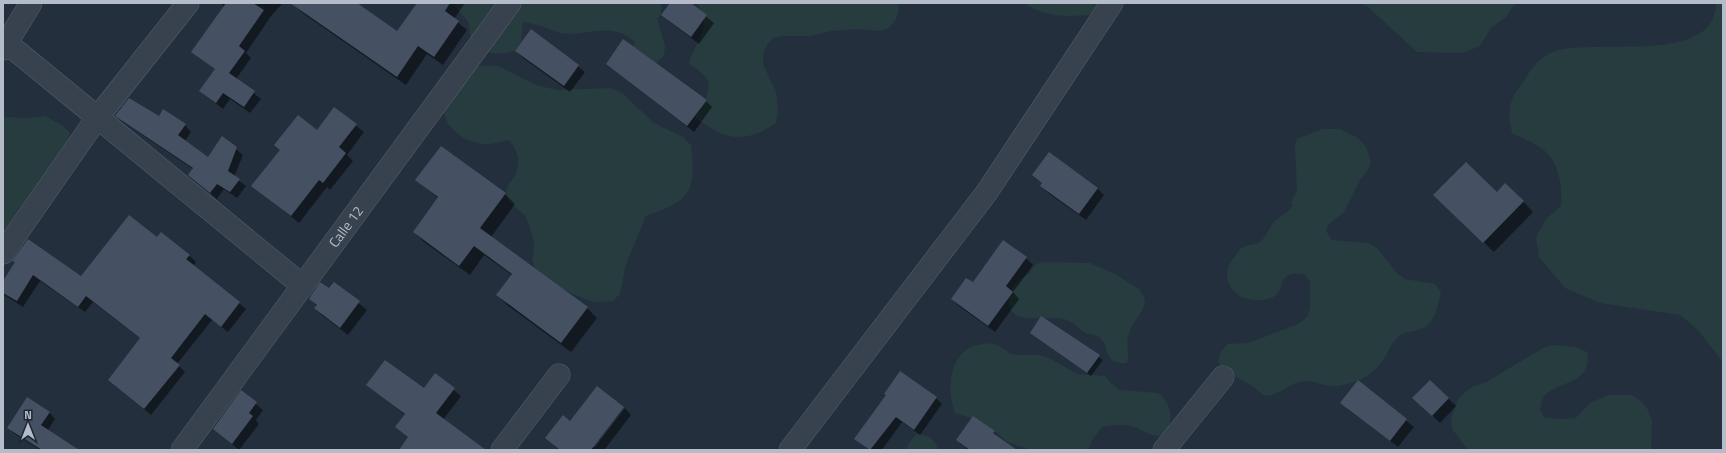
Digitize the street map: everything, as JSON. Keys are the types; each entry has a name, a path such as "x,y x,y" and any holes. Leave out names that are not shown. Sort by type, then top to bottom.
{"street":[{"path":"31,3 4,44 302,286"},
{"path":"3,253 97,118 188,3"},
{"name":"Calle 12","path":"182,450 510,3"},
{"path":"790,450 987,192 1112,3"},
{"path":"502,450 559,375"},
{"path":"1164,450 1223,377"}],"green space":[{"path":"454,3 661,3 661,15 657,18 665,46 664,56 649,68 631,51 635,42 626,35 608,31 571,34 561,33 539,25 523,22 521,42 515,51 491,53 471,40 468,21 455,7"},
{"path":"697,3 898,3 899,9 896,19 889,28 880,31 860,29 831,31 812,36 783,36 773,38 767,45 763,54 763,64 776,92 778,112 776,123 752,135 736,137 728,136 711,128 699,121 690,111 707,100 709,84 704,75 689,63 703,30 704,24 701,10"},
{"path":"1025,3 1126,3 1114,10 1097,14 1064,16 1042,12"},
{"path":"1360,3 1515,3 1507,16 1491,28 1480,46 1463,53 1417,52 1368,7"},
{"path":"1716,3 1723,3 1723,362 1698,330 1680,315 1600,303 1565,288 1539,257 1536,237 1546,219 1561,206 1561,191 1557,170 1554,163 1545,151 1512,133 1509,111 1514,95 1536,64 1549,53 1573,48 1650,46 1676,42 1696,35 1711,23"},
{"path":"470,66 498,66 536,85 557,90 611,88 622,93 654,123 683,137 691,145 693,174 691,184 687,192 681,199 672,205 661,211 646,216 626,264 620,294 613,301 594,302 585,299 549,281 536,269 533,263 534,242 528,222 523,213 509,201 506,193 518,167 517,153 512,144 509,140 489,144 475,143 461,136 450,126 446,119 444,112 445,105"},
{"path":"45,116 63,126 70,133 67,142 3,245 3,117 26,118"},
{"path":"1322,129 1340,129 1358,138 1366,147 1371,162 1367,172 1360,180 1344,212 1328,225 1326,231 1332,240 1369,243 1377,248 1397,273 1405,279 1435,284 1441,292 1436,311 1428,324 1422,329 1400,335 1392,344 1377,368 1360,380 1340,386 1329,386 1304,381 1290,385 1275,394 1265,396 1249,384 1222,370 1218,361 1221,352 1227,344 1248,343 1298,324 1307,317 1310,308 1310,282 1304,274 1291,274 1285,278 1278,293 1274,297 1268,299 1251,300 1238,295 1232,289 1229,285 1227,272 1239,250 1245,246 1260,242 1274,222 1292,207 1293,204 1291,203 1297,190 1295,145 1297,139"},
{"path":"1043,262 1090,263 1115,274 1139,289 1145,302 1129,332 1127,363 1119,363 1114,361 1110,358 1103,341 1099,337 1084,332 1069,321 1053,318 1022,317 1014,314 1010,308 1009,298 1012,289 1019,280 1030,273 1035,265"},
{"path":"986,343 998,345 1011,354 1038,355 1049,358 1077,374 1105,376 1120,390 1158,393 1169,406 1171,418 1168,429 1165,434 1156,436 1128,425 1102,427 1092,440 1088,450 1030,450 1006,441 995,431 973,419 955,413 952,405 950,386 951,377 958,359 963,352 971,347"},
{"path":"1556,345 1576,347 1587,352 1587,363 1584,371 1578,377 1554,389 1542,400 1540,410 1545,418 1576,418 1590,403 1608,395 1632,395 1641,401 1648,410 1652,421 1651,450 1468,450 1452,429 1451,419 1458,399 1474,386 1486,382 1545,347"},
{"path":"918,433 931,438 938,450 905,450 911,440"}],"building":[{"path":"226,3 253,3 264,10 239,46 245,51 229,73 255,91 244,107 223,93 216,103 199,91 215,69 191,52"},
{"path":"290,3 357,3 397,31 417,3 450,3 445,11 459,21 434,57 418,46 397,77"},
{"path":"670,3 691,3 707,15 691,37 661,15"},
{"path":"531,29 579,65 564,86 515,51"},
{"path":"623,39 707,100 687,126 606,64"},
{"path":"129,98 159,116 163,109 186,124 178,135 208,157 222,136 237,147 228,171 240,179 230,192 217,184 210,193 188,175 193,168 115,116"},
{"path":"334,107 357,124 339,147 346,153 323,183 319,180 291,216 251,186 280,150 274,145 298,115 317,130"},
{"path":"441,146 506,193 480,228 588,307 561,343 496,295 512,274 474,246 459,266 413,232 438,197 415,180"},
{"path":"1049,152 1098,188 1079,214 1040,186 1042,183 1032,175"},
{"path":"1466,162 1497,192 1505,183 1524,201 1483,243 1433,195"},
{"path":"129,215 157,237 161,232 190,255 186,259 240,302 221,327 205,314 171,358 180,365 144,409 108,380 140,338 86,296 78,307 33,275 17,301 3,293 3,281 15,262 12,261 28,239 81,276"},
{"path":"1003,240 1027,257 1006,286 1013,292 988,326 951,299 966,278 973,282"},
{"path":"320,282 329,288 334,282 360,301 340,328 314,308 317,305 309,299"},
{"path":"1041,316 1100,355 1087,373 1030,333"},
{"path":"385,360 424,388 435,373 455,388 436,413 486,450 399,450 408,437 395,427 405,414 366,385"},
{"path":"900,371 937,397 914,430 896,417 870,450 854,439 886,395 884,394"},
{"path":"1358,380 1407,419 1390,441 1340,403"},
{"path":"1430,380 1449,398 1432,416 1412,398"},
{"path":"597,386 624,407 591,450 560,450 545,438 563,415 570,421"},
{"path":"241,390 257,402 249,413 253,416 232,444 213,429"},
{"path":"27,397 50,412 41,425 79,450 42,450 7,428"},
{"path":"973,416 995,431 993,433 1017,450 970,450 956,440"}]}
